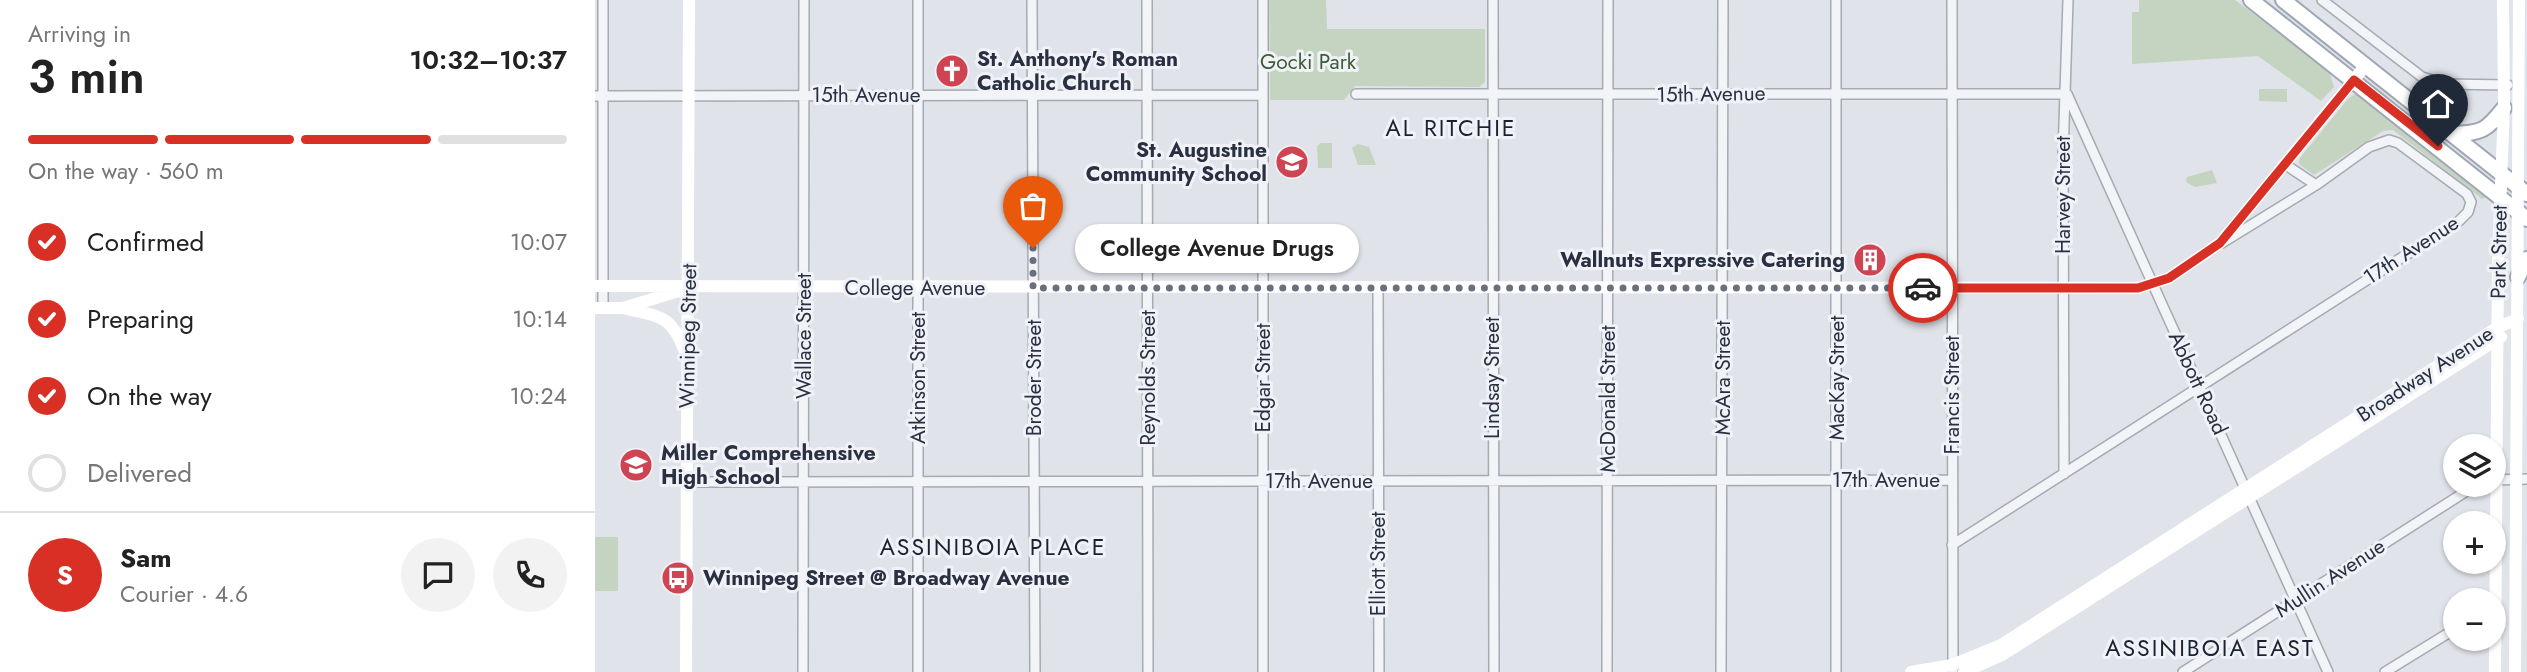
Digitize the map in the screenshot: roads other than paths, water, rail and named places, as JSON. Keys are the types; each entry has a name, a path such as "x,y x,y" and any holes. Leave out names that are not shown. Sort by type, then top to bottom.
{"main road":[{"path":"2251,0 2522,215"},
{"path":"2283,0 2522,191"},
{"path":"2452,134 2477,133 2488,129 2504,108"},
{"path":"2518,277 2527,259"}],"street":[{"path":"599,308 599,96 603,0"},
{"name":"Winnipeg Street","path":"686,672 689,0"},
{"name":"Wallace Street","path":"803,672 804,0"},
{"name":"Atkinson Street","path":"918,0 918,672"},
{"name":"Broder Street","path":"1032,0 1035,672"},
{"name":"Reynolds Street","path":"1147,0 1148,672"},
{"name":"Edgar Street","path":"1263,0 1263,672"},
{"name":"Lindsay Street","path":"1493,0 1494,672"},
{"name":"McDonald Street","path":"1608,0 1608,672"},
{"name":"McAra Street","path":"1721,672 1723,0"},
{"name":"MacKay Street","path":"1836,0 1836,672"},
{"name":"Francis Street","path":"1952,0 1952,668"},
{"name":"Harvey Street","path":"2064,474 2063,155 2068,0"},
{"path":"2322,0 2422,77 2445,84 2520,85"},
{"name":"Park Street","path":"2497,434 2504,108 2503,0"},
{"name":"Park Street","path":"2515,672 2515,603 2522,479 2518,319 2522,215 2519,0"},
{"path":"2220,243 2366,65"},
{"name":"15th Avenue","path":"1356,94 2067,94"},
{"name":"Abbott Road","path":"2067,94 2328,672"},
{"name":"15th Avenue","path":"599,96 1263,95"},
{"name":"17th Avenue","path":"1952,545 2459,221 2468,212 2471,202 2467,194 2397,143 2389,141 2369,147 2316,185"},
{"path":"2153,285 2220,243 2235,238 2316,185 2286,165"},
{"name":"College Avenue","path":"599,286 2063,288 2153,285"},
{"name":"College Avenue","path":"599,308 623,308 689,288"},
{"name":"Elliott Street","path":"1378,288 1379,672"},
{"path":"623,308 665,318 677,330 687,357"},
{"name":"Broadway Avenue","path":"1963,672 2002,655 2518,319"},
{"name":"17th Avenue","path":"686,482 1952,480"},
{"name":"Broadway Avenue","path":"1911,672 1952,668 2001,645 2249,493"},
{"name":"Mullin Avenue","path":"2183,672 2457,497"},
{"name":"Park Street","path":"2495,588 2496,497"},
{"path":"2506,604 2515,603"},
{"path":"2385,672 2443,636"},
{"name":"Park Street","path":"2495,651 2495,672"}],"place":[{"name":"St. Anthony's Roman Catholic Church","path":"952,71"},
{"name":"St. Augustine Community School","path":"1292,162"},
{"name":"College Avenue Drugs","path":"1033,248"},
{"name":"Wallnuts Expressive Catering","path":"1870,260"},
{"name":"Miller Comprehensive High School","path":"636,465"},
{"name":"Winnipeg Street @ Broadway Avenue","path":"678,578"}],"district":[{"name":"AL RITCHIE","path":"1451,128"},
{"name":"ASSINIBOIA PLACE","path":"993,547"},
{"name":"ASSINIBOIA EAST","path":"2210,648"}],"park label":[{"name":"Gocki Park","path":"1308,62"}]}
